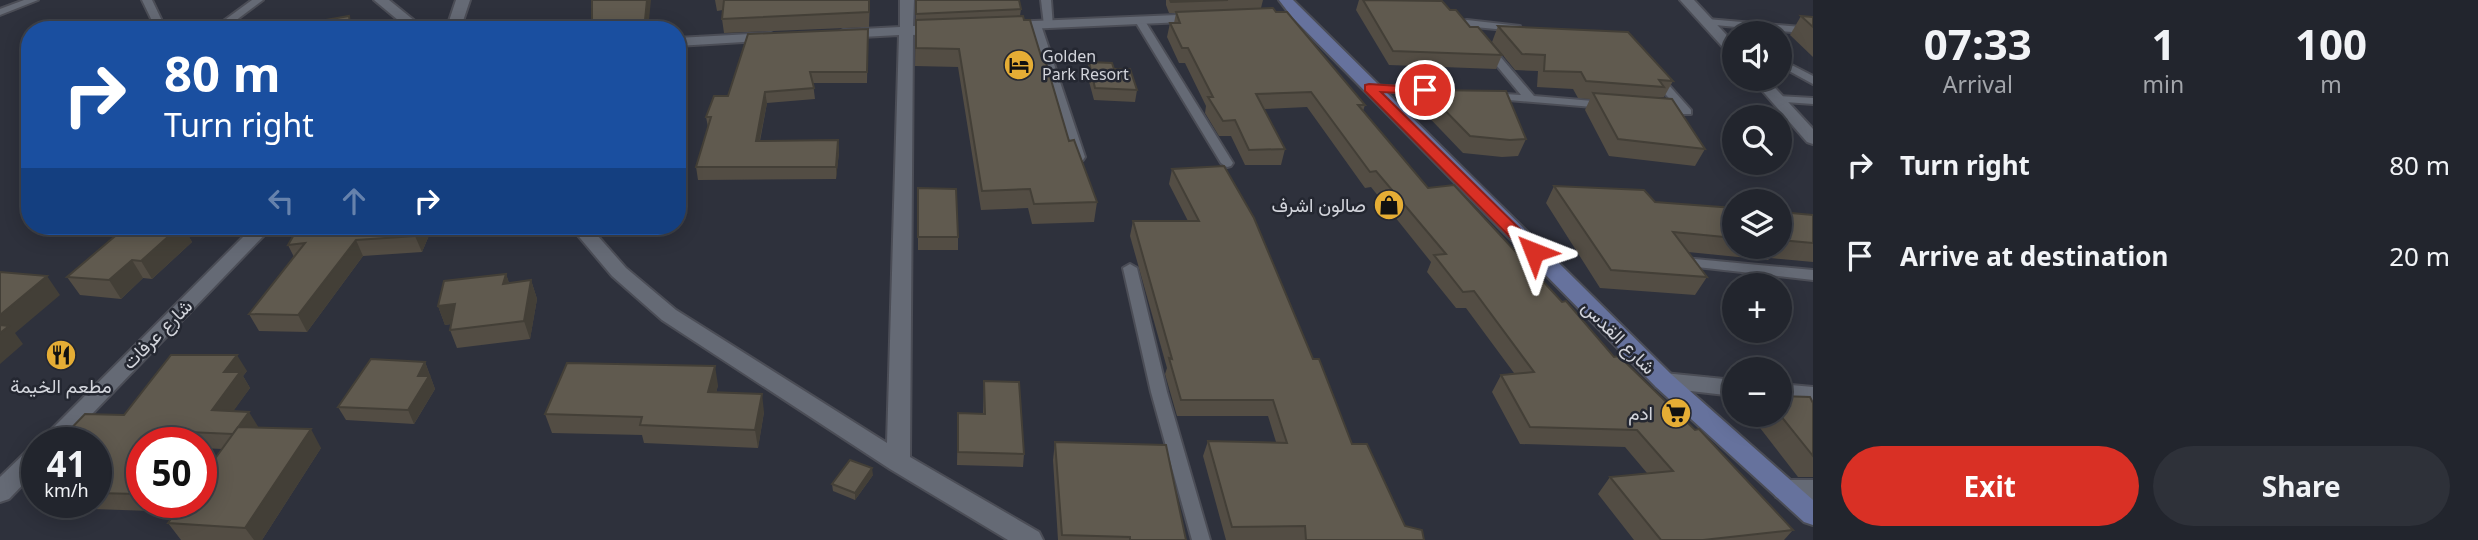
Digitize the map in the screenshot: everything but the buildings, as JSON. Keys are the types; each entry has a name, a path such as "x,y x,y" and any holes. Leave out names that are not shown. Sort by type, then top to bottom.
{"main road":[{"name":"شارع القدس","path":"1289,10 1664,381 1813,515"}],"street":[{"path":"382,0 408,21"},
{"path":"456,21 463,0"},
{"path":"898,462 904,30 907,0"},
{"path":"1687,0 1722,38"},
{"path":"996,27 1218,18"},
{"path":"824,34 957,28"},
{"path":"686,42 784,37"},
{"path":"1770,91 1813,139"},
{"name":"شارع عرفات","path":"65,427 255,235"},
{"path":"587,235 619,272 669,315 898,462 1030,540"},
{"path":"1664,381 1722,387"},
{"path":"1792,393 1813,395"},
{"path":"0,492 21,471"},
{"path":"1785,490 1813,490"}],"lane":[{"path":"0,12 33,0"},
{"path":"147,0 157,21"},
{"path":"229,21 258,0"},
{"path":"1046,0 1042,25 1082,166"},
{"path":"1140,21 1227,163"},
{"path":"1707,22 1813,31"},
{"path":"1530,99 1467,23 1532,30"},
{"path":"1792,69 1813,81"},
{"path":"1651,71 1687,112 1674,111"},
{"path":"1369,88 1451,93"},
{"path":"1477,95 1622,107"},
{"path":"1777,99 1813,101"},
{"path":"1684,262 1813,275"},
{"path":"1130,268 1159,392 1201,540"}],"place":[{"name":"Golden Park Resort","path":"1019,65"},
{"name":"صالون اشرف","path":"1389,205"},
{"name":"مطعم الخيمة","path":"61,355"},
{"name":"ادم","path":"1676,413"}],"route":[{"path":"1425,90 1369,88 1534,252"}]}
